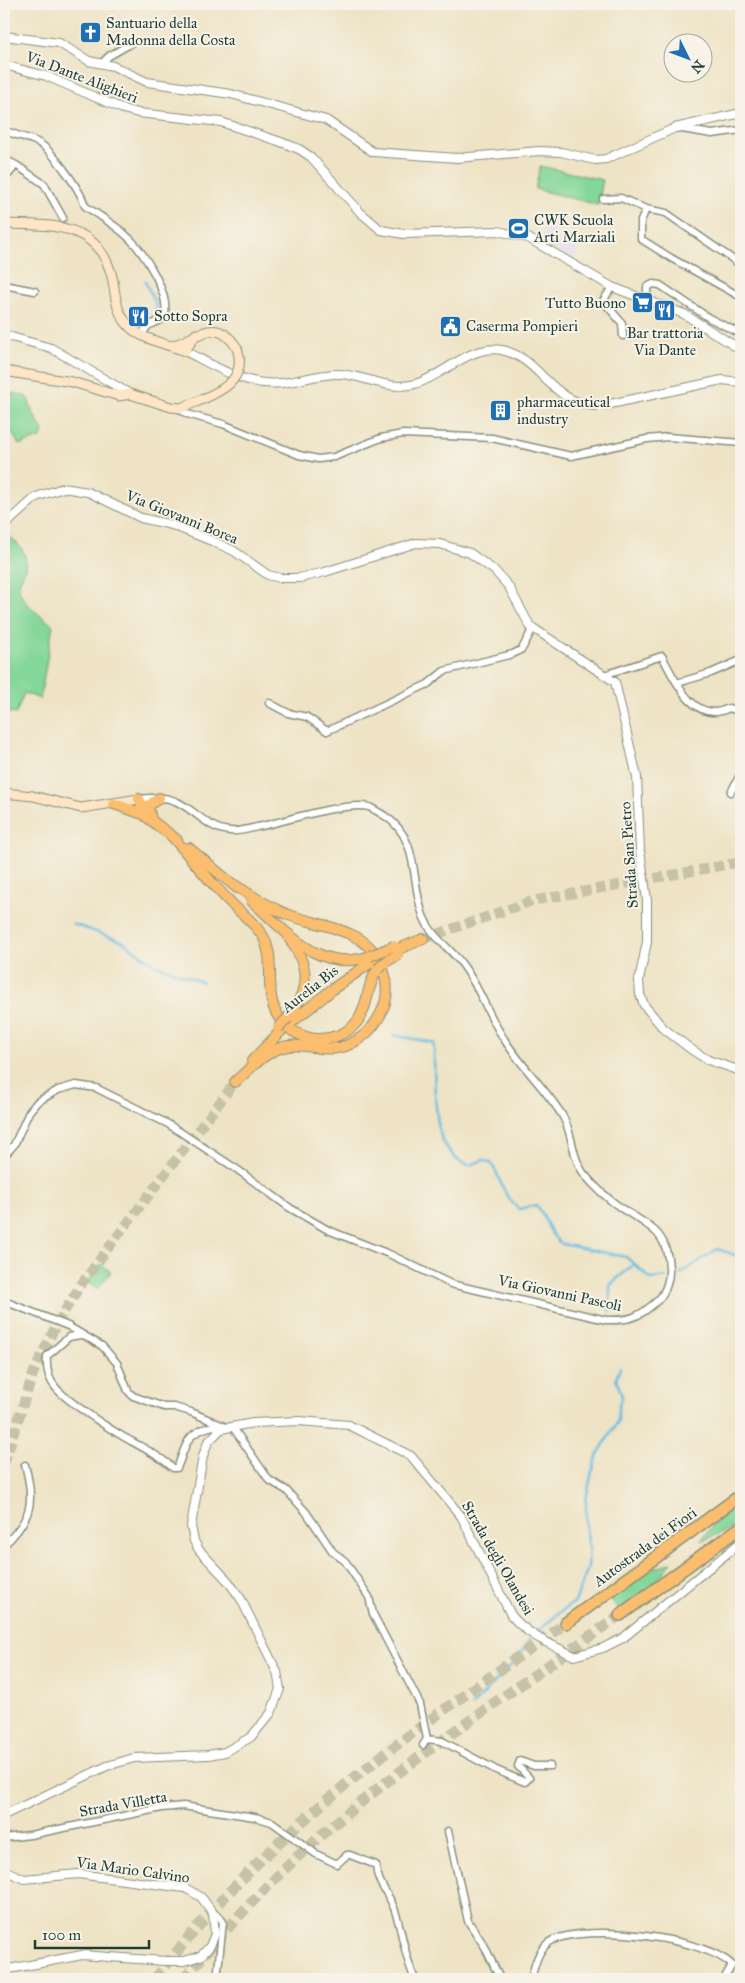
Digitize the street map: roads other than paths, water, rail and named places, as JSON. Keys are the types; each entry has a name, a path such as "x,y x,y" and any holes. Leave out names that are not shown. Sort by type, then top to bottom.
{"highway":[{"path":"148,817 148,806 159,798"},
{"path":"139,799 148,817"},
{"path":"114,804 148,817 233,884 289,937 304,965 304,989 290,1020"},
{"path":"172,836 224,896 256,926 264,938 269,958 270,1000 278,1016 293,1031 317,1039 333,1037 347,1031 357,1022 364,1009 372,980 373,962 342,962 321,957 264,912"},
{"name":"Aurelia Bis","path":"233,884 285,913 349,933 364,941 378,956 387,990 378,1019 358,1039 348,1045 332,1049 287,1046 278,1049 259,1061 234,1084 251,1062 290,1020 373,962 396,950 419,941"},
{"name":"Autostrada dei Fiori","path":"566,1623 741,1495"},
{"path":"620,1615 741,1527"}],"main road":[{"path":"4,224 68,228 91,241 108,266 121,316 141,335 185,352 196,334"},
{"path":"4,371 72,382 119,396 130,394 168,407 178,408 224,390 235,379 240,363 237,348 219,332 206,331 171,346"},
{"name":"Via Giovanni Pascoli","path":"4,794 33,796 81,808 139,799"}],"street":[{"path":"4,36 59,43 89,61 102,63 146,82 231,94 326,120 373,152 386,154 457,158 539,151 561,152 595,160 606,159 675,128 741,113"},
{"path":"102,63 109,56 132,43"},
{"name":"Via Dante Alighieri","path":"4,65 46,76 123,109 138,113 235,125 299,149 323,169 360,212 375,226 388,232 404,234 498,231 517,234 541,244 612,287 646,298 684,314 741,350"},
{"path":"675,128 712,134 741,130"},
{"path":"4,130 41,145 69,178 83,199 85,206 121,231 139,249 157,278 166,310 163,319 148,326 141,335"},
{"path":"4,159 44,184 63,218"},
{"path":"4,180 16,165"},
{"path":"603,199 621,198 646,209 666,213 741,265"},
{"path":"646,209 640,221 641,239 741,297"},
{"path":"646,298 647,287 653,284 660,285 709,318 741,334"},
{"path":"4,285 35,291"},
{"path":"612,287 603,301 622,323 623,336"},
{"path":"4,335 51,348 130,394"},
{"path":"185,352 240,378 258,383 283,383 310,376 342,374 397,386 415,384 428,379 478,352 501,350 524,359 568,399 588,406 601,406 722,380 741,382"},
{"path":"178,408 187,414 223,424 299,455 318,458 334,457 382,438 403,434 499,439 571,456 668,436 741,443"},
{"name":"Via Giovanni Borea","path":"4,526 36,497 57,489 69,488 88,492 141,518 172,525 212,541 234,551 250,565 274,577 299,578 358,562"},
{"name":"Strada San Pietro","path":"358,562 416,543 440,544 470,553 495,571 509,587 523,616 533,628 614,682 637,777 640,851 647,900 647,942 640,975 640,994 644,1005 663,1028 708,1060 741,1071"},
{"path":"269,703 288,713 307,717 327,731 428,684 444,671 514,654 522,649 533,628"},
{"path":"604,675 662,656 687,700 713,712 720,713 729,708 741,712"},
{"path":"677,683 711,673 741,660"},
{"path":"731,792 741,773"},
{"name":"Via Giovanni Pascoli","path":"4,1156 14,1145 29,1112 37,1102 58,1090 76,1085 96,1088 168,1124 311,1222 389,1254 451,1284 606,1320 626,1321 646,1312 663,1295 670,1274 668,1250 658,1231 621,1207 583,1172 572,1147 564,1117 504,1040 461,962 431,932 423,916 412,855 406,838 396,824 369,807 337,808 291,820 230,832 213,826 175,801 159,798 139,799"},
{"path":"4,1302 68,1326 80,1335 102,1346 112,1356 130,1394 164,1407 191,1412 226,1427 269,1480 286,1490 306,1512 333,1552 345,1561 369,1597 373,1614 420,1704 425,1742 442,1741 496,1770 525,1782 529,1778 518,1766 520,1761 534,1766 550,1766"},
{"path":"80,1335 69,1337 47,1356 46,1367 56,1389 129,1440 159,1456 173,1468 176,1468 183,1446 193,1434 213,1426 226,1427"},
{"name":"Strada degli Olandesi","path":"226,1427 299,1421 349,1426 411,1456 461,1516 511,1615 530,1634 574,1656 603,1648 623,1638 741,1542"},
{"path":"4,1815 106,1766 134,1758 225,1752 251,1737 271,1713 280,1689 277,1672 241,1599 228,1581 199,1550 194,1541 191,1526 203,1456 208,1442 226,1427"},
{"path":"4,1545 24,1524 30,1506 29,1479 25,1465"},
{"name":"Strada Villetta","path":"4,1838 30,1835 143,1810 183,1806 238,1814 272,1822 316,1854 337,1864 346,1855 350,1855 376,1865 376,1877 393,1906 410,1969 415,1979"},
{"path":"448,1831 468,1921 500,1979"},
{"name":"Via Mario Calvino","path":"4,1870 24,1879 78,1874 185,1888 201,1896 213,1913"},
{"path":"4,1970 82,1955 165,1961 194,1959 201,1956 210,1946 215,1934 213,1913"},
{"path":"213,1913 219,1916 223,1922 217,1979"},
{"path":"531,1979 541,1952 553,1940 614,1932 680,1942 704,1949 732,1965 724,1979"}],"waterway":[{"path":"145,281 156,305 156,317"},
{"path":"73,924 122,941 154,964 202,982"},
{"path":"393,1035 434,1043 435,1097 439,1129 446,1146 455,1157 470,1165 483,1160 491,1163 513,1204 519,1209 536,1205 553,1236 562,1244 626,1257 651,1279 666,1277"},
{"path":"680,1274 717,1249 741,1257"},
{"path":"610,1312 610,1285 634,1264"},
{"path":"537,1632 575,1602 588,1568 589,1547 586,1528 586,1499 598,1454 618,1421 618,1409 622,1396 616,1378 620,1368"},
{"path":"472,1706 517,1659 531,1638"}],"tunnel":[{"path":"423,939 532,901 741,862"},
{"path":"4,1464 33,1374 56,1325 80,1286 233,1085"},
{"path":"184,1979 248,1906 319,1837 391,1778 620,1615"},
{"path":"155,1979 226,1895 265,1856 336,1792 400,1742 566,1623"}],"place":[{"name":"Santuario della Madonna della Costa","path":"90,32"},
{"name":"CWK Scuola Arti Marziali","path":"518,229"},
{"name":"Tutto Buono","path":"642,303"},
{"name":"Bar trattoria Via Dante","path":"665,310"},
{"name":"Sotto Sopra","path":"138,316"},
{"name":"Caserma Pompieri","path":"450,326"},
{"name":"pharmaceutical industry","path":"501,411"}]}
